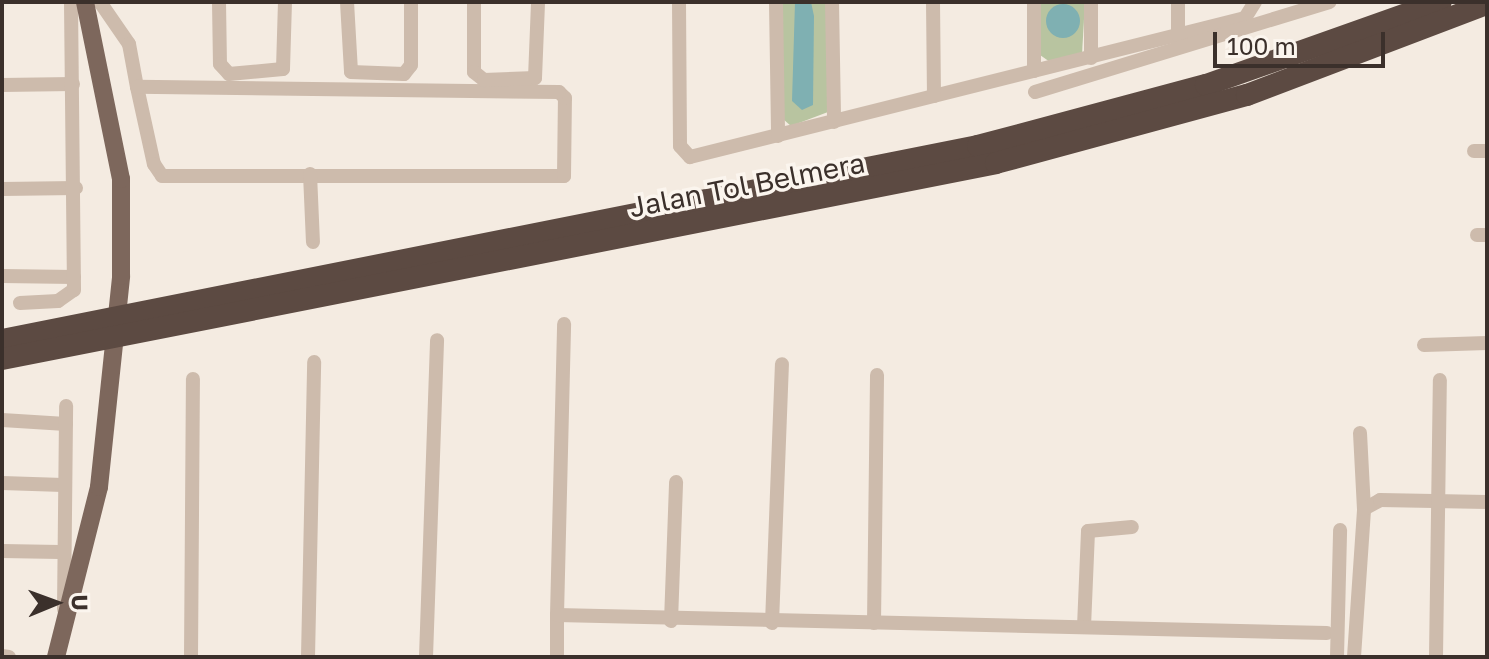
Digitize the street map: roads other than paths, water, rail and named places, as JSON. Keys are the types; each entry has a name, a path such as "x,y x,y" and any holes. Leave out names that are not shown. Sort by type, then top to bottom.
{"highway":[{"name":"Jalan Tol Belmera","path":"2,340 964,150 1206,85 1441,2"},
{"name":"Jalan Tol Belmera","path":"2,359 996,163 1247,95 1487,4"}],"main road":[{"path":"56,657 64,610 99,487 113,381 121,276 121,179 85,2"}],"street":[{"path":"20,303 69,296 74,277 76,188 71,2"},
{"path":"100,2 129,44 137,87 162,176 564,176 565,96 137,87"},
{"path":"219,2 220,64 229,74 283,69 285,2"},
{"path":"347,2 351,72 404,74 411,65 411,2"},
{"path":"474,2 474,72 484,80 535,78 538,2"},
{"path":"679,2 682,153 702,156 1245,18 1255,2"},
{"path":"776,2 778,136"},
{"path":"832,2 834,122"},
{"path":"933,2 934,96"},
{"path":"1034,2 1034,71"},
{"path":"1091,2 1091,58"},
{"path":"1178,2 1178,35"},
{"path":"1035,92 1330,2"},
{"path":"2,85 73,84"},
{"path":"310,174 313,242"},
{"path":"2,189 76,188"},
{"path":"2,276 74,277"},
{"path":"557,657 564,324"},
{"path":"426,657 437,340"},
{"path":"1424,345 1487,343"},
{"path":"308,657 314,362"},
{"path":"772,623 782,364"},
{"path":"874,623 877,375"},
{"path":"191,657 193,379"},
{"path":"1436,657 1440,380"},
{"path":"64,610 60,552 66,406"},
{"path":"2,420 66,424"},
{"path":"1354,657 1364,509 1360,433"},
{"path":"671,621 676,482"},
{"path":"2,483 63,485"},
{"path":"1364,509 1380,500 1487,502"},
{"path":"1084,627 1088,531 1132,527"},
{"path":"1337,657 1340,530"},
{"path":"2,551 60,552"},
{"path":"557,615 671,621 1327,633"},
{"path":"2,656 9,657"}],"water":[{"path":"795,2 811,2 814,16 813,105 802,110 792,101"},
{"path":"1063,4 1075,9 1080,21 1075,33 1063,38 1051,33 1046,21 1051,9"}]}
